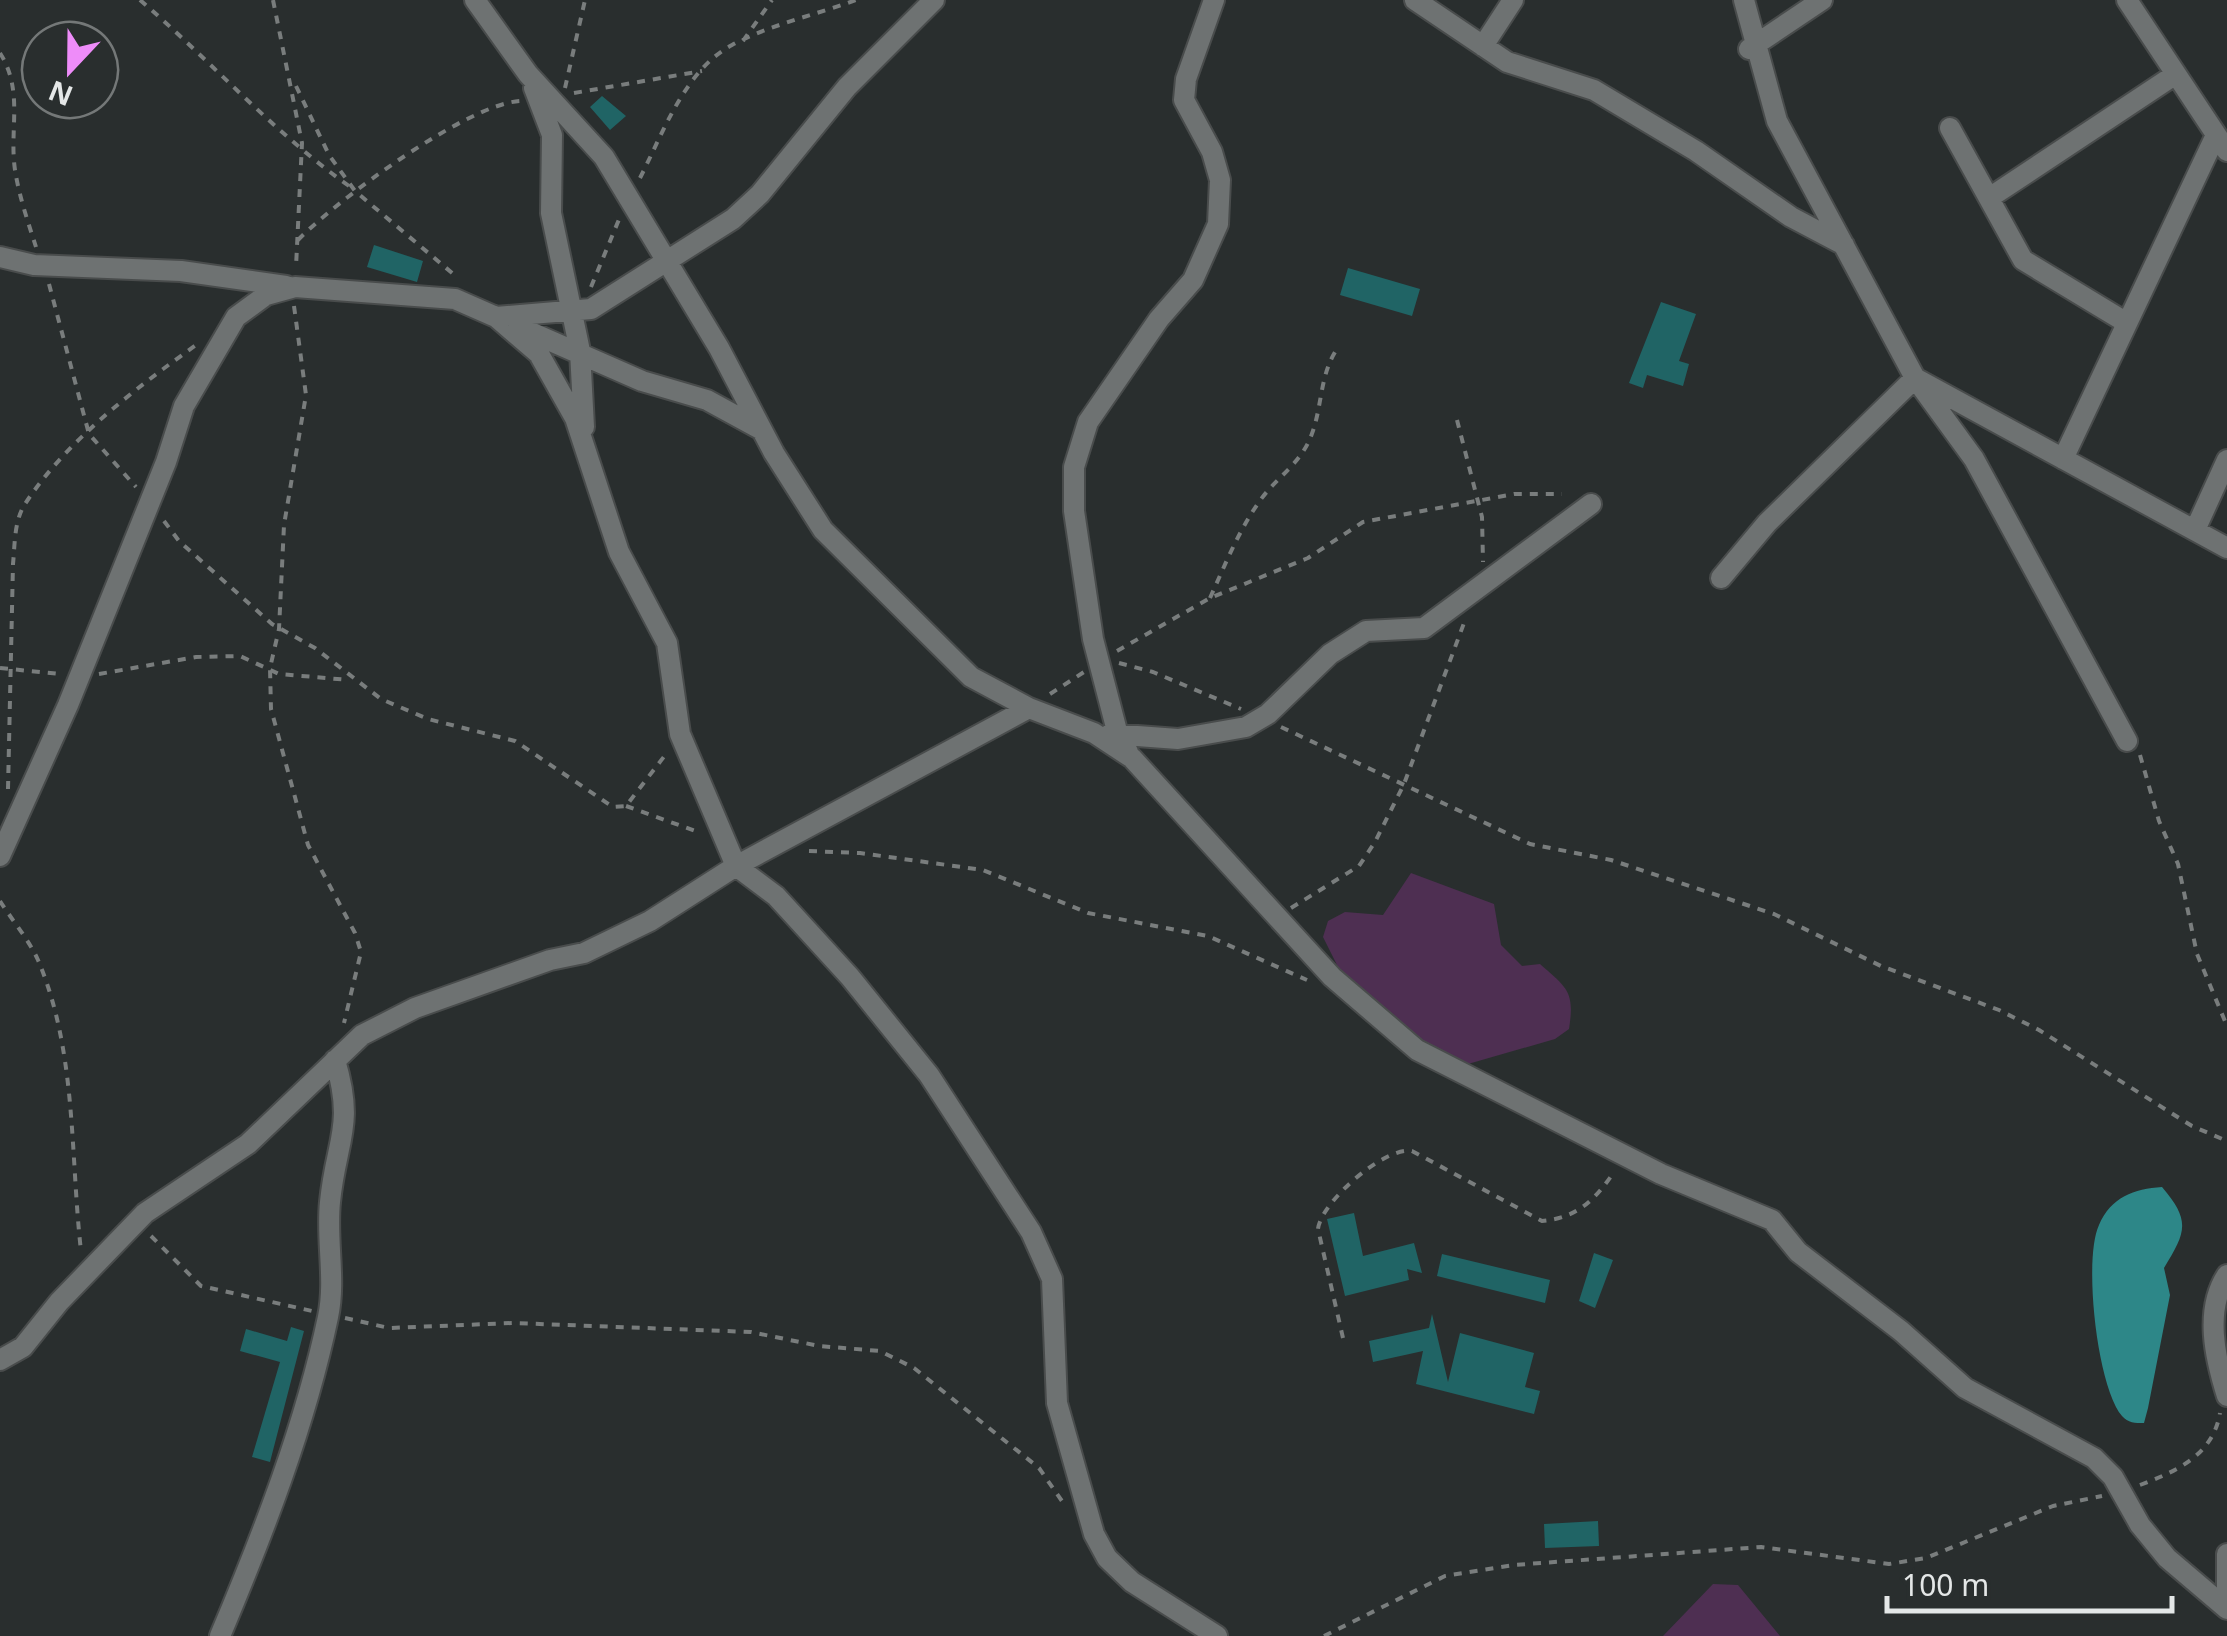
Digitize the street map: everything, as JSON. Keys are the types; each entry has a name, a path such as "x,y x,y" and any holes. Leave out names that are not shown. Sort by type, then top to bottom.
{"street":[{"path":"475,0 528,74 604,157 668,261 799,494 845,555 972,677 1030,708 1094,733 1132,758"},
{"path":"496,318 579,311 733,219 760,194 847,87 934,0"},
{"path":"1214,0 1186,79 1184,100 1212,152 1220,180 1218,224 1193,280 1159,319 1088,422 1074,467 1074,512 1099,662 1118,735 1132,758 1332,976 1417,1050 1622,1154 1772,1220 1798,1252 1901,1331 1935,1365 1997,1408 2094,1458 2167,1558 2227,1607"},
{"path":"1415,0 1508,62 1594,90 1696,151 1790,217 1844,245"},
{"path":"1483,46 1513,0"},
{"path":"1744,0 1752,47 1777,122 1915,378 1974,460 2134,748"},
{"path":"1752,47 1822,0"},
{"path":"2063,458 2127,322 2222,143 2128,0"},
{"path":"528,74 552,135 550,213 579,311 585,454"},
{"path":"1989,198 2176,74"},
{"path":"1950,128 2023,260 2127,322"},
{"path":"0,257 42,266 180,270 295,287 455,299 642,380 707,400 762,430"},
{"path":"0,856 80,676 150,503 184,406 236,317 266,296 295,287"},
{"path":"496,318 539,354 575,418 618,552 667,643 680,734 736,866 776,896 850,977 929,1075 1031,1232 1052,1279 1057,1403 1094,1534 1107,1558 1132,1582 1217,1636"},
{"path":"1915,378 2227,548"},
{"path":"1722,578 1767,523 1915,378"},
{"path":"2195,530 2227,460"},
{"path":"1094,733 1178,739 1246,727 1262,718 1330,654 1366,632 1424,628 1591,504"},
{"path":"0,1360 24,1347 84,1275 156,1205 248,1144 362,1035 415,1008 550,960 584,953 650,920 736,866 1030,708"},
{"path":"220,1636 265,1528 328,1314 329,1207 346,1129 344,1090 335,1060"},
{"path":"2226,1392 2215,1351 2216,1298 2227,1274"},
{"path":"2227,1554 2227,1607"}],"path":[{"path":"140,0 206,57 302,153 355,191 462,282"},
{"path":"273,0 294,82 302,153 294,324 306,394 284,525 279,629 270,668 271,709 308,844 355,932 360,952 343,1028"},
{"path":"586,0 564,95 702,71"},
{"path":"742,41 772,0"},
{"path":"579,311 606,242 678,103 702,71 728,47 856,0"},
{"path":"0,54 9,68 18,111 14,167 42,266 60,312 77,398 90,434 179,541 279,629 314,648 352,680 428,719 515,741 612,807 626,806 725,841"},
{"path":"294,82 328,155 355,191"},
{"path":"298,240 355,191 482,110 508,101 538,100"},
{"path":"7,808 16,527 24,505 147,380 206,338"},
{"path":"1210,598 1238,534 1262,497 1298,462 1310,438 1326,366 1337,348"},
{"path":"1457,420 1486,543 1480,586"},
{"path":"1030,708 1099,662 1210,598 1308,558 1363,522 1475,500 1562,494"},
{"path":"1276,917 1358,866 1404,784 1437,685 1466,619"},
{"path":"0,668 80,676 196,656 240,656 279,674 352,680"},
{"path":"1099,662 1153,672 1262,718 1530,844 1611,860 1774,914 1881,966 1999,1010 2039,1030 2192,1126 2227,1141"},
{"path":"626,806 680,734"},
{"path":"2134,748 2178,864 2197,954 2227,1026"},
{"path":"804,850 860,852 983,870 1088,913 1208,936 1322,986"},
{"path":"0,901 37,958 48,991 75,1117 77,1212 84,1275"},
{"path":"1342,1338 1318,1229 1321,1213 1390,1152 1412,1152 1542,1221 1577,1212 1598,1196 1622,1154"},
{"path":"118,1241 153,1236 201,1286 389,1328 513,1323 751,1332 819,1346 880,1351 914,1368 1038,1468 1065,1505 1094,1534"},
{"path":"1324,1636 1445,1576 1514,1566 1760,1547 1889,1564 1926,1558 2053,1506 2122,1492 2170,1472 2208,1446 2216,1432 2226,1392"}],"shaded area":[{"path":"1411,873 1494,904 1501,945 1522,966 1540,964 1567,991 1571,1006 1569,1029 1555,1039 1468,1064 1430,1050 1338,967 1323,937 1328,921 1345,912 1383,915"},
{"path":"1713,1584 1738,1585 1780,1636 1663,1636"}],"water":[{"path":"2162,1187 2178,1209 2181,1236 2164,1268 2170,1295 2148,1408 2144,1423 2135,1423 2122,1416 2106,1379 2095,1322 2094,1242 2104,1215 2117,1201 2142,1190"}],"building":[{"path":"602,96 626,116 610,130 590,107"},
{"path":"374,245 423,261 417,282 367,267"},
{"path":"1348,268 1420,289 1412,316 1340,295"},
{"path":"1661,302 1696,314 1679,361 1689,364 1683,386 1647,375 1643,388 1629,383"},
{"path":"1354,1213 1363,1256 1414,1243 1422,1273 1407,1269 1409,1280 1345,1296 1327,1219"},
{"path":"1594,1253 1613,1260 1595,1308 1579,1301"},
{"path":"1442,1254 1550,1280 1545,1303 1437,1276"},
{"path":"1432,1314 1448,1382 1460,1333 1534,1353 1525,1387 1540,1391 1534,1414 1416,1384 1423,1351 1373,1362 1369,1341 1429,1328"},
{"path":"291,1327 304,1331 270,1462 252,1457 280,1362 240,1351 246,1329 287,1341"},
{"path":"1598,1521 1599,1546 1545,1548 1544,1524"}]}
